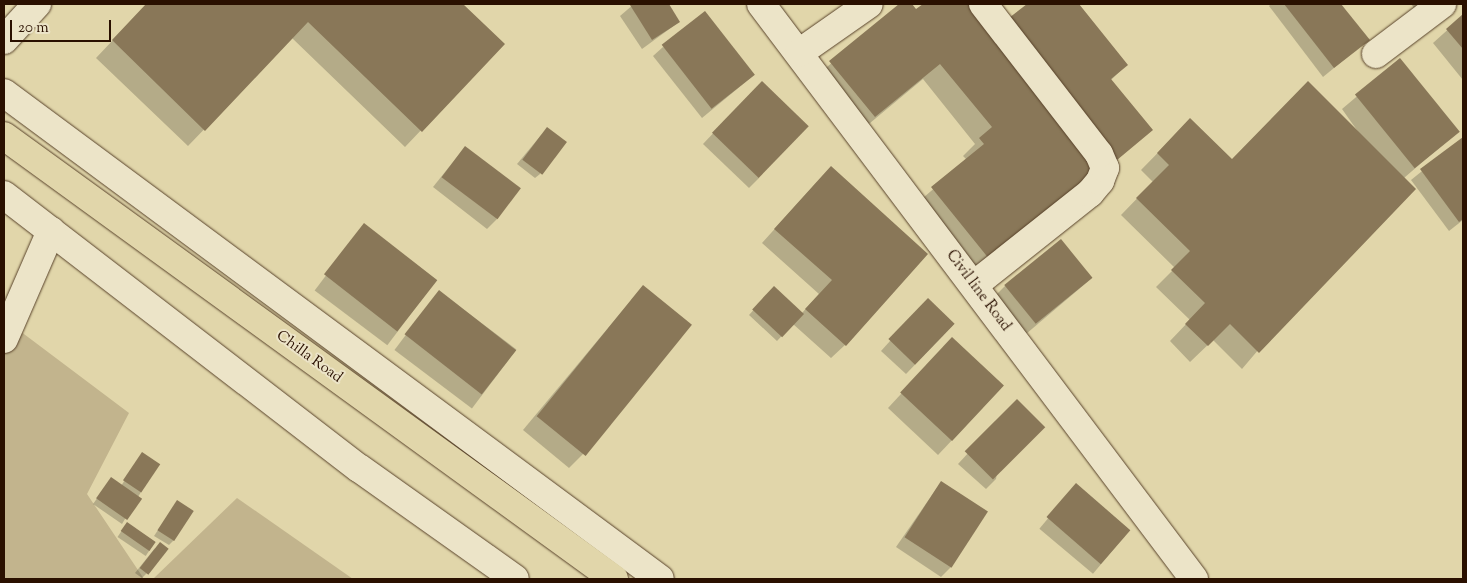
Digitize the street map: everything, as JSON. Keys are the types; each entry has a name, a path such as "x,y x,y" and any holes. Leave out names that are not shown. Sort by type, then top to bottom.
{"main road":[{"name":"Chilla Road","path":"4,136 614,579"}],"street":[{"path":"4,40 37,4"},
{"name":"Civil line Road","path":"762,4 1194,579"},
{"path":"799,53 869,4"},
{"path":"974,285 1090,192 1100,181 1105,168 1099,154 983,4"},
{"path":"1376,54 1442,4"},
{"path":"4,94 660,579"},
{"path":"4,195 359,468 515,579"},
{"path":"4,339 51,231"}],"shaded area":[{"path":"4,319 129,413 87,494 144,579 4,579"},
{"path":"237,498 353,579 153,579"}],"building":[{"path":"146,4 463,4 505,44 422,132 308,22 205,131 112,40"},
{"path":"669,4 680,22 652,40 630,5"},
{"path":"899,4 912,4 916,9 923,4 969,4 1102,168 990,260 931,187 984,144 979,138 992,127 940,64 875,117 829,61"},
{"path":"1027,4 1079,4 1128,65 1111,79 1153,130 1117,160 1005,21"},
{"path":"1284,4 1341,4 1370,40 1334,68"},
{"path":"705,11 755,75 712,109 662,45"},
{"path":"1463,14 1463,49 1446,29"},
{"path":"1400,58 1460,132 1415,168 1355,95"},
{"path":"762,81 809,126 759,178 712,133"},
{"path":"1308,81 1416,189 1259,353 1230,324 1208,346 1185,324 1205,303 1171,270 1190,251 1136,198 1169,165 1157,153 1190,118 1232,159"},
{"path":"547,127 567,142 542,175 522,160"},
{"path":"1463,137 1463,219 1459,222 1420,169"},
{"path":"465,146 521,188 497,219 442,177"},
{"path":"831,166 928,254 846,346 805,309 832,280 774,229"},
{"path":"364,223 437,280 397,331 324,274"},
{"path":"1061,239 1092,278 1036,324 1004,285"},
{"path":"643,285 692,325 586,456 537,416"},
{"path":"774,286 804,314 782,337 752,309"},
{"path":"439,290 516,350 482,394 405,334"},
{"path":"928,298 955,324 915,365 888,339"},
{"path":"952,337 1004,385 952,441 900,393"},
{"path":"1017,399 1045,427 993,480 965,451"},
{"path":"142,452 160,464 141,492 123,480"},
{"path":"111,477 142,499 127,520 96,498"},
{"path":"941,481 988,511 951,568 905,537"},
{"path":"1076,483 1130,530 1101,564 1046,517"},
{"path":"177,500 194,511 174,541 157,530"},
{"path":"127,522 156,542 149,551 121,531"},
{"path":"160,542 169,549 148,575 140,568"}]}
